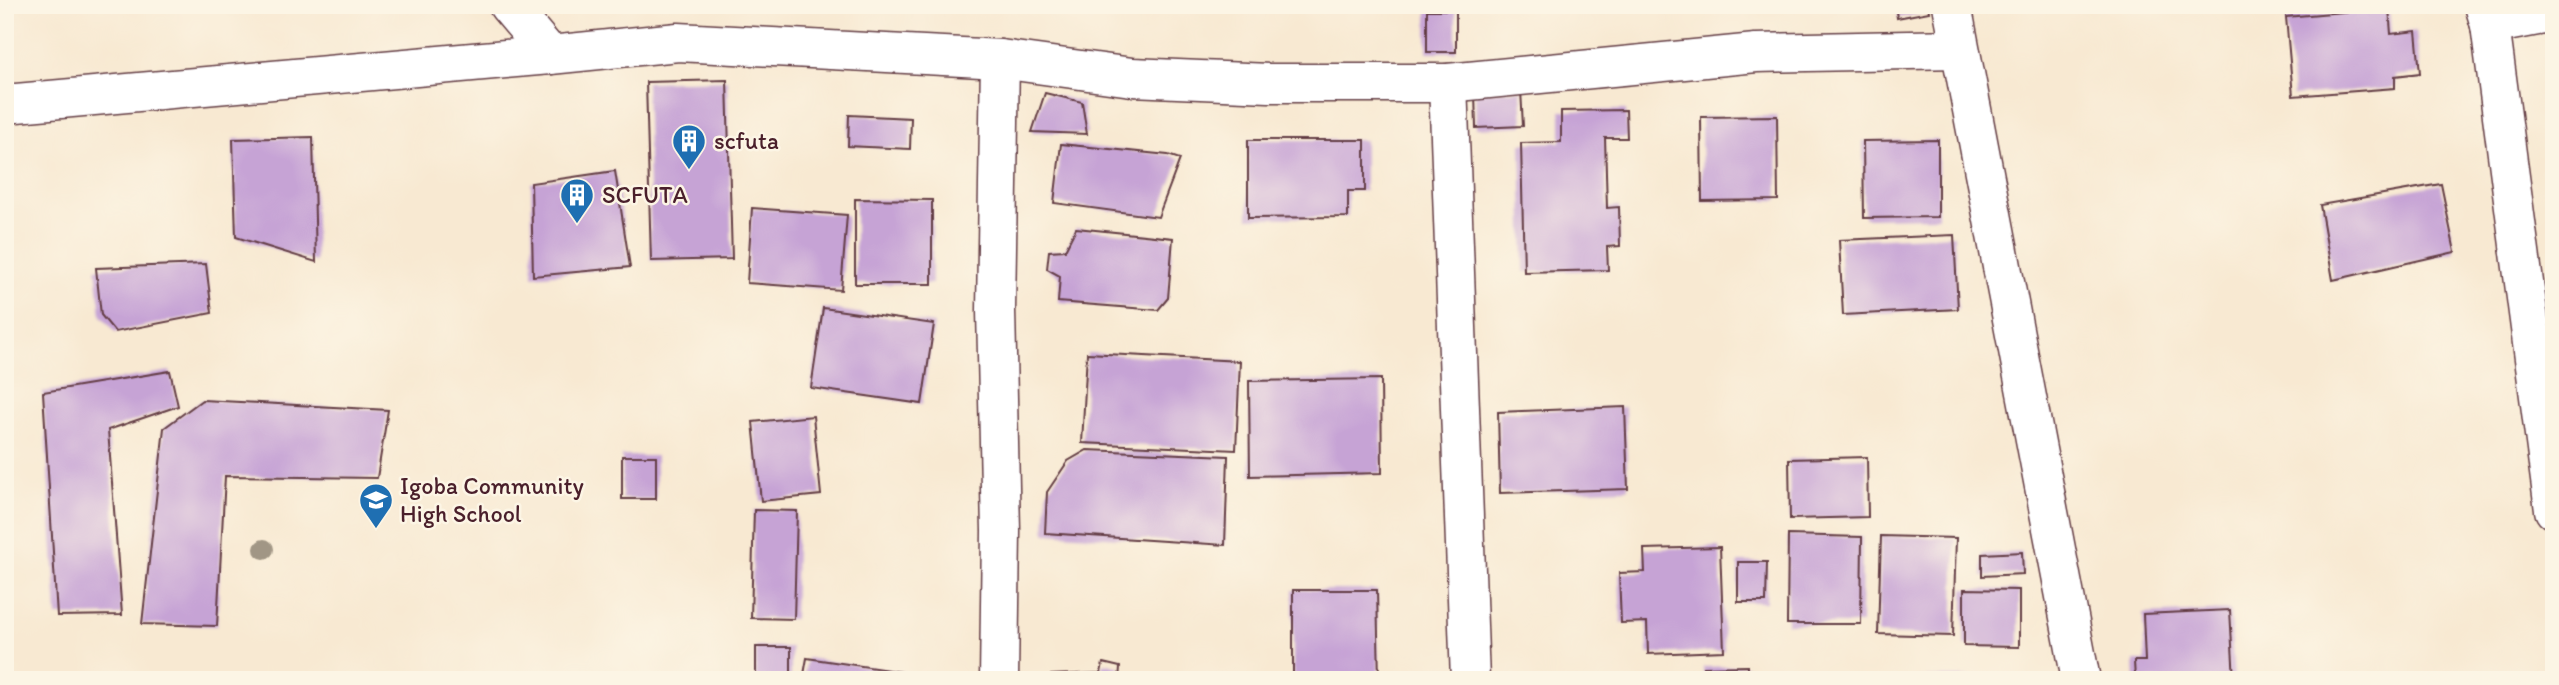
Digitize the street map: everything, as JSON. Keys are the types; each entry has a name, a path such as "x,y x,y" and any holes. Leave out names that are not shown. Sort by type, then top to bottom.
{"street":[{"path":"508,5 550,55"},
{"path":"1952,5 2081,680"},
{"path":"2554,13 2487,15 2554,510"},
{"path":"5,104 678,42 1000,59 1132,77 1269,83 1448,83 1756,53 1959,50"},
{"path":"999,680 1001,531 996,310 1000,59"},
{"path":"1448,83 1470,680"}],"building":[{"path":"1895,5 1928,5 1929,12 1897,18"},
{"path":"2389,8 2391,34 2416,31 2420,73 2395,76 2395,88 2293,96 2286,17"},
{"path":"1427,10 1456,10 1456,52 1427,52"},
{"name":"scfuta","path":"727,80 732,259 651,261 646,82"},
{"path":"1521,90 1523,126 1476,128 1475,92"},
{"path":"1045,93 1082,102 1087,134 1032,132"},
{"path":"1626,110 1627,138 1605,138 1607,208 1619,207 1620,246 1607,247 1608,270 1524,272 1521,143 1561,142 1561,111"},
{"name":"scfuta","path":"849,115 911,118 910,149 848,146"},
{"path":"1777,116 1778,200 1702,201 1701,117"},
{"path":"313,137 316,262 236,237 233,139"},
{"path":"1248,140 1365,140 1365,191 1348,191 1348,217 1248,218"},
{"path":"1938,140 1938,217 1864,218 1863,141"},
{"path":"1061,144 1168,155 1180,159 1158,217 1054,203"},
{"name":"SCFUTA","path":"615,171 630,267 533,276 531,183"},
{"path":"2441,184 2455,252 2333,280 2320,205"},
{"path":"855,199 932,200 932,284 855,284"},
{"name":"SCFUTA","path":"752,208 847,215 841,290 747,283"},
{"path":"1076,228 1173,238 1168,298 1158,310 1058,302 1060,276 1047,269 1049,251 1065,250"},
{"path":"1954,235 1958,309 1843,315 1839,240"},
{"path":"206,264 212,313 115,332 101,315 96,268"},
{"path":"823,308 934,324 922,404 811,388"},
{"path":"1087,353 1240,361 1236,450 1082,443"},
{"path":"170,371 178,406 108,430 122,615 57,616 43,392"},
{"path":"1381,379 1382,473 1250,476 1249,381"},
{"path":"202,400 388,410 377,478 225,476 217,626 142,624 164,428"},
{"path":"1625,407 1628,489 1500,493 1498,412"},
{"path":"813,416 821,495 761,501 753,422"},
{"path":"1087,450 1228,456 1225,545 1045,533 1047,492 1068,461"},
{"path":"622,456 656,456 656,499 622,499"},
{"path":"1867,457 1868,517 1790,519 1789,459"},
{"path":"754,510 797,511 794,619 751,618"},
{"path":"1788,535 1862,537 1861,624 1787,624"},
{"path":"1881,536 1956,538 1953,636 1878,634"},
{"path":"1720,547 1724,651 1648,654 1647,622 1621,623 1619,573 1645,572 1644,549"},
{"path":"2022,552 2023,574 1982,576 1982,554"},
{"path":"1738,562 1767,562 1766,602 1738,602"},
{"path":"1964,589 2019,590 2019,647 1964,646"},
{"path":"1293,590 1377,590 1379,680 1293,680"},
{"path":"2230,610 2234,680 2135,680 2134,661 2145,661 2143,614"},
{"path":"756,647 791,647 791,680 756,680"},
{"path":"807,658 937,677 937,680 803,680"},
{"path":"1103,663 1120,667 1119,680 1050,680 1051,675 1101,673"},
{"path":"1748,666 1748,680 1704,680 1703,667"},
{"path":"1917,677 1996,677 1996,680 1917,680"}],"place":[{"name":"scfuta","path":"689,171"},
{"name":"SCFUTA","path":"577,225"},
{"name":"Igoba Community High School","path":"376,530"}]}
